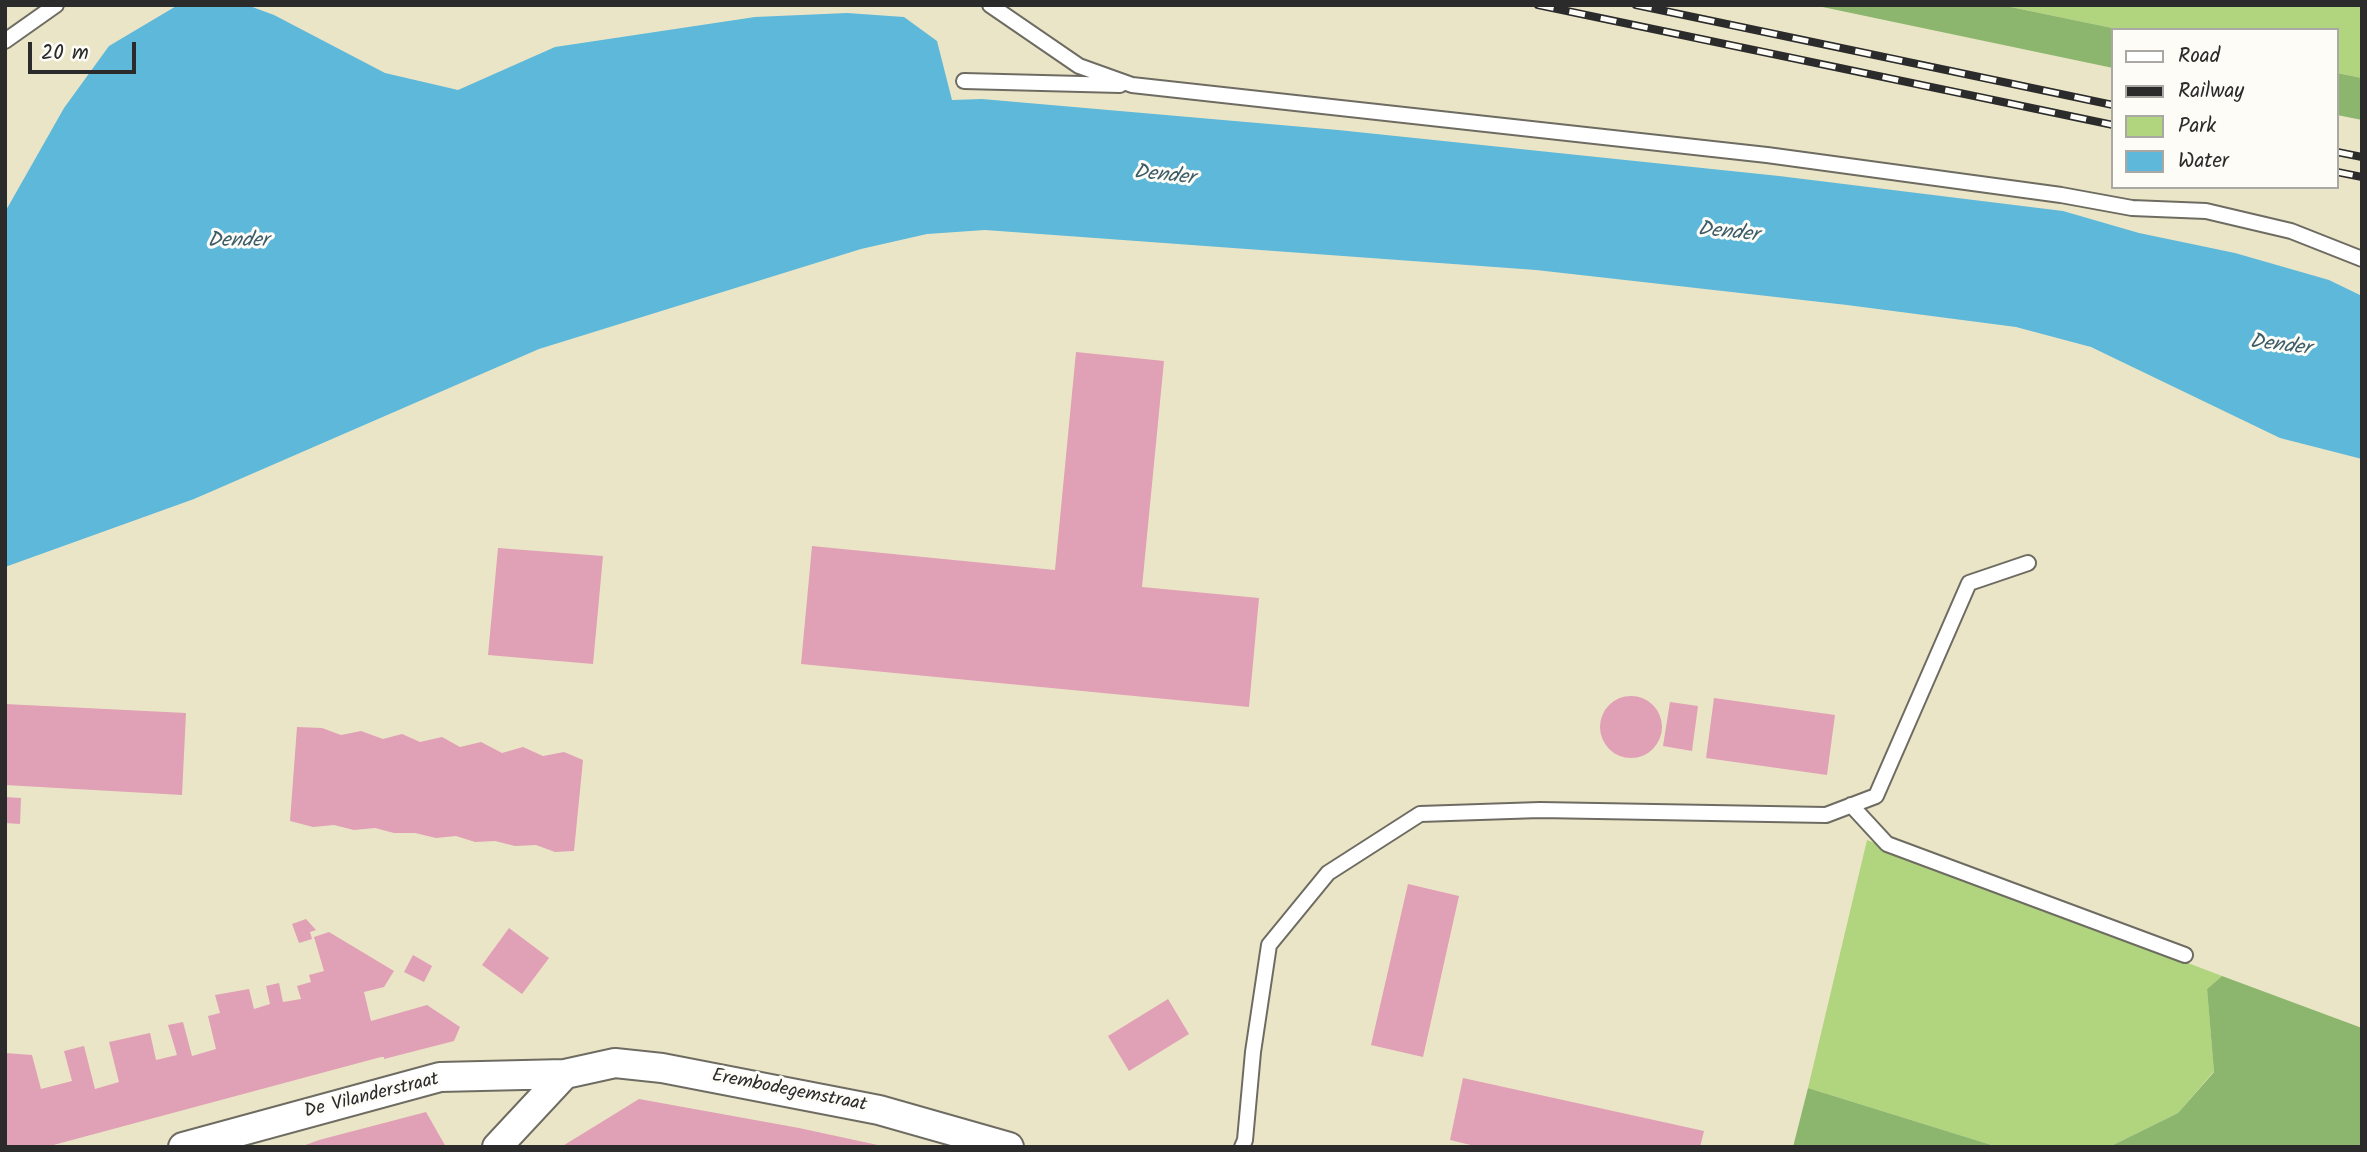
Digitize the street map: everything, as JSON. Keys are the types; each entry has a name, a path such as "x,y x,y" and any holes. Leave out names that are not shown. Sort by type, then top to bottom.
{"street":[{"name":"Erembodegemstraat","path":"565,1073 615,1063 662,1068 878,1110 1009,1147"},
{"name":"De Vilanderstraat","path":"183,1147 440,1077 565,1073"},
{"path":"496,1147 565,1073"}],"lane":[{"path":"5,41 56,5"},
{"path":"990,5 1079,66 1132,85"},
{"path":"964,81 1132,85 1767,155 2061,195 2133,208 2206,211 2291,231 2362,259"},
{"path":"1242,1147 1269,945 1328,873 1420,814 1540,810 1826,815 1876,796 1969,583 2028,563"},
{"path":"1851,805 1887,844 2185,956"}],"green space":[{"path":"1813,5 2001,5 2112,28 2112,68"},
{"path":"2001,5 2362,5 2362,78 2339,73 2339,28 2112,28"},
{"path":"2339,73 2362,78 2362,120 2339,115"},
{"path":"1867,840 2222,976 2207,989 2214,1071 2178,1113 2109,1147 1998,1147 1808,1088"},
{"path":"2222,976 2362,1028 2362,1147 2109,1147 2178,1113 2214,1072 2207,989"},
{"path":"1808,1088 1998,1147 1793,1147"}],"water":[{"name":"Dender","path":"178,5 247,5 274,15 385,73 458,90 555,47 755,17 847,13 904,17 937,41 952,100 982,99 1338,130 1779,176 2063,211 2139,233 2235,253 2329,280 2362,296 2362,459 2280,438 2091,347 2016,327 1536,270 985,230 927,234 861,249 539,349 194,499 5,567 5,212 64,108 109,46"}],"building":[{"path":"1076,352 1164,361 1142,587 1259,598 1249,707 801,664 812,546 1055,570"},
{"path":"498,548 603,556 593,664 488,655"},
{"path":"1625,696 1637,696 1653,705 1660,715 1660,739 1653,749 1637,758 1625,758 1614,753 1605,744 1600,733 1600,721 1605,710 1614,701"},
{"path":"1714,698 1835,715 1827,775 1706,758"},
{"path":"1670,702 1698,706 1692,751 1663,746"},
{"path":"5,704 186,713 182,795 5,785"},
{"path":"297,727 322,728 341,735 361,731 383,739 402,734 420,742 442,737 460,747 481,742 502,753 523,747 543,756 564,752 583,760 574,851 555,852 536,845 475,842 456,836 436,838 375,828 354,830 334,825 313,827 290,821"},
{"path":"5,797 21,798 20,824 5,823"},
{"path":"1408,884 1459,896 1423,1057 1371,1045"},
{"path":"306,919 316,930 310,932 312,939 299,943 292,924"},
{"path":"509,928 549,958 522,994 482,965"},
{"path":"329,932 394,971 384,987 364,992 371,1021 427,1005 460,1027 454,1041 384,1059 381,1057 46,1147 5,1147 5,1053 32,1055 41,1089 72,1081 64,1051 84,1046 95,1089 119,1082 109,1042 150,1033 156,1060 177,1055 168,1025 183,1022 192,1056 216,1049 208,1016 220,1013 215,995 249,989 254,1009 270,1004 266,986 279,983 283,1002 301,999 297,986 311,982 309,975 324,971 314,937"},
{"path":"413,955 432,966 424,982 404,972"},
{"path":"1168,999 1189,1034 1129,1071 1108,1036"},
{"path":"1463,1078 1704,1131 1700,1147 1479,1147 1450,1140"},
{"path":"639,1099 799,1128 887,1147 561,1147"},
{"path":"426,1112 446,1147 300,1147 319,1140"}],"railway":[{"path":"1538,5 2112,125"},
{"path":"1636,5 2112,105"},
{"path":"2339,152 2362,157"},
{"path":"2339,172 2362,177"}]}
